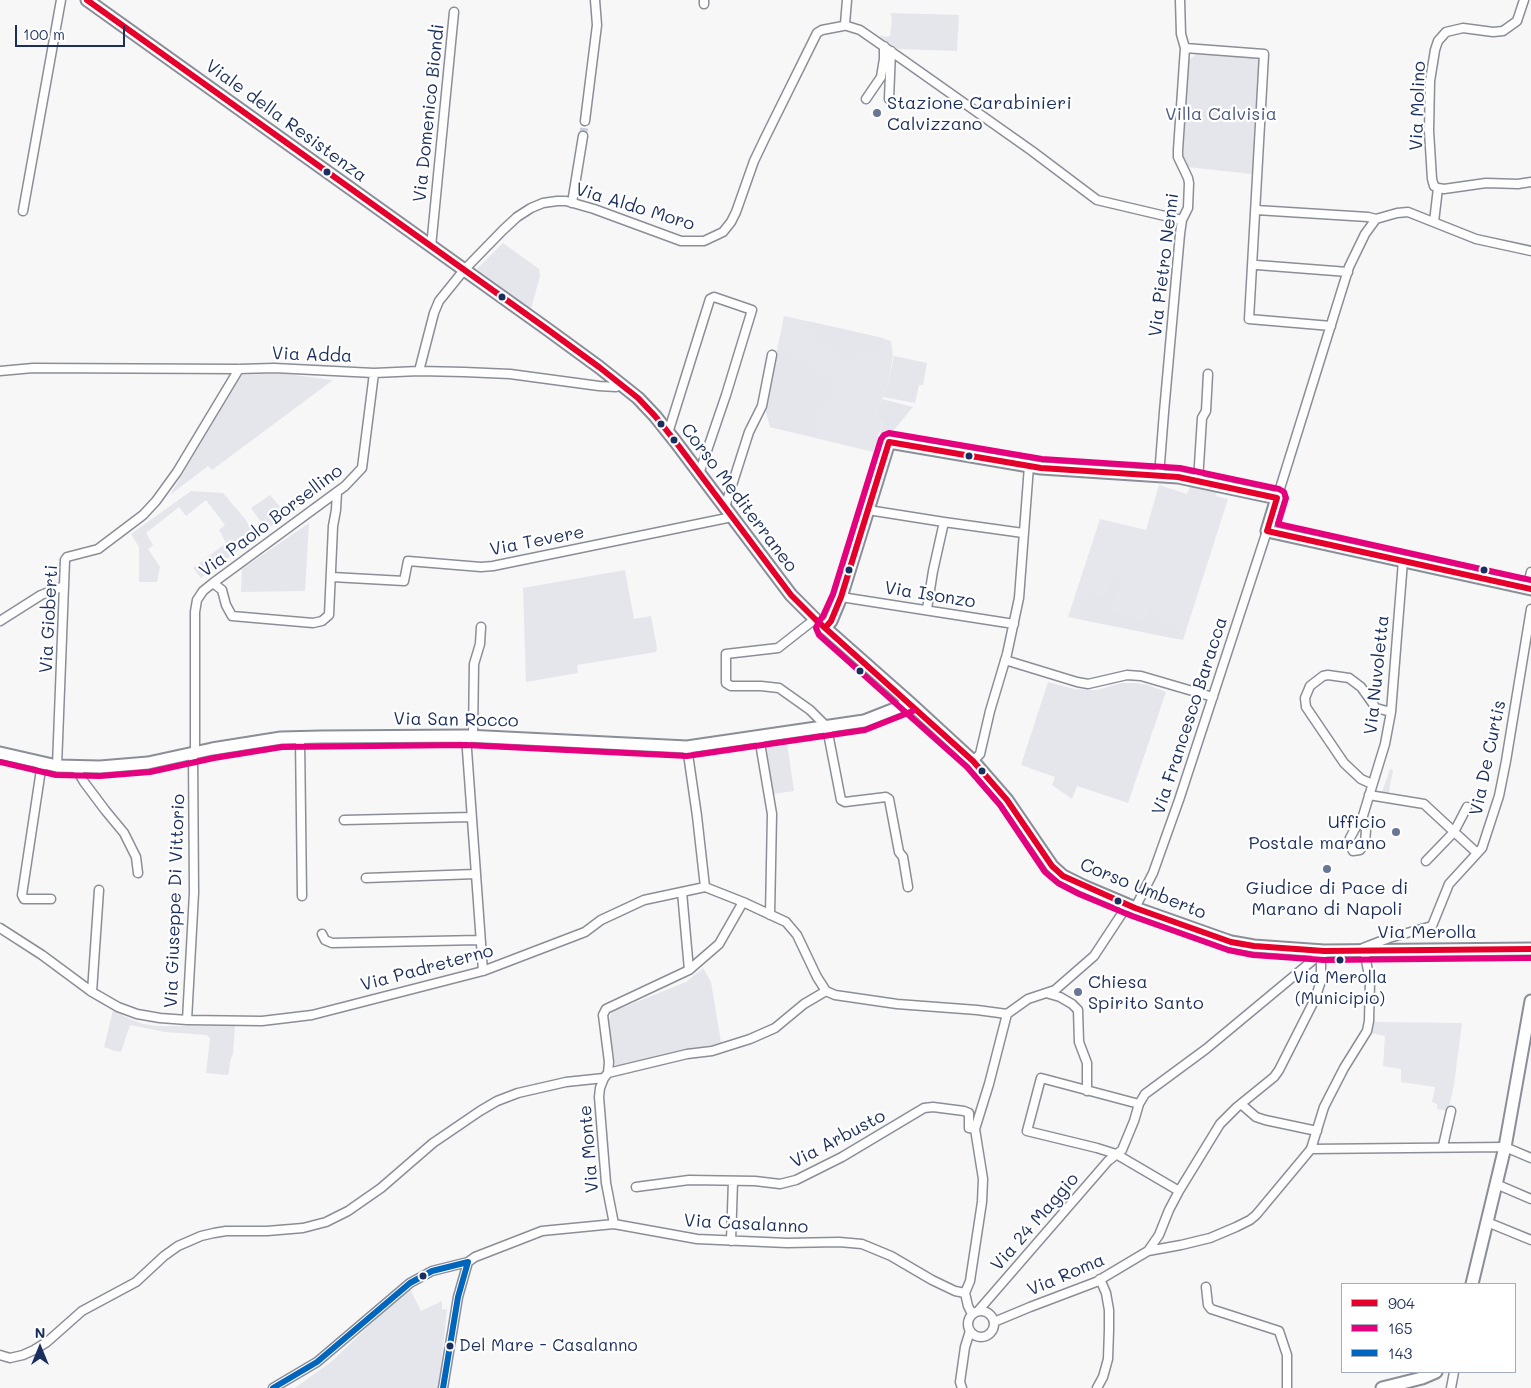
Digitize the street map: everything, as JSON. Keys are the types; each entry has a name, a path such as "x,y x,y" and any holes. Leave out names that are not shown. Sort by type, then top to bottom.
{"main road":[{"name":"Viale della Resistenza","path":"87,0 464,270"},
{"name":"Corso Mediterraneo","path":"464,270 547,329 621,384 643,403 732,516 791,595 815,619 974,761"},
{"path":"825,628 842,597 889,442 1029,466 1178,477 1277,498 1266,531 1529,588"},
{"name":"Via San Rocco","path":"0,753 57,766 100,767 148,763 281,738 470,736 687,746 827,728 864,721 910,703"},
{"name":"Corso Umberto","path":"974,761 1007,800 1052,866 1063,876 1130,906 1231,942 1254,946 1324,951"},
{"name":"Via Merolla","path":"1324,951 1531,949"},
{"path":"1472,1283 1505,1147 1528,1035 1531,1001"},
{"path":"1382,1388 1422,1378 1434,1373"}],"street":[{"path":"23,211 61,0"},
{"path":"585,121 597,25 596,0"},
{"path":"847,0 845,25 860,30 884,46 1097,200 1182,220"},
{"name":"Via Pietro Nenni","path":"1160,476 1182,220 1188,208 1189,183 1178,157 1185,48 1181,34 1180,0"},
{"name":"Via Molino","path":"1438,188 1434,186 1432,178 1429,131 1430,81 1438,42 1446,32 1463,28 1494,32 1503,31 1517,21 1524,0"},
{"name":"Via Domenico Biondi","path":"431,247 454,12"},
{"name":"Via Aldo Moro","path":"420,371 434,312 439,301 464,270 504,230 524,212 543,203 557,201 594,209 681,241 704,241 723,232 736,212 764,138 817,33 822,30 845,25"},
{"path":"866,99 881,77 884,46"},
{"path":"1185,48 1264,54 1254,264 1249,319 1331,326"},
{"path":"889,99 891,51"},
{"path":"572,203 583,136"},
{"path":"1434,222 1438,188 1486,182 1518,184 1531,182"},
{"path":"1256,210 1376,219 1408,212 1476,239 1531,251"},
{"path":"1277,498 1348,272 1365,234 1376,219"},
{"path":"1254,264 1348,272"},
{"path":"668,433 710,299 714,297 752,310 699,474"},
{"path":"725,507 750,432 762,406 772,355"},
{"name":"Via Adda","path":"0,371 34,368 274,368 374,373 420,371 510,374 616,387 621,384"},
{"name":"Via Gioberti","path":"57,766 65,560 98,549 143,515 156,501 177,472 239,369"},
{"name":"Via Paolo Borsellino","path":"194,753 195,612 197,600 203,591 213,583 345,486 362,468 374,373"},
{"path":"1198,481 1202,418 1206,412 1208,374"},
{"path":"974,761 980,754 1019,598 1029,466"},
{"path":"213,583 222,590 226,605 232,616 313,623 322,621 329,615 333,526 337,492"},
{"path":"868,510 1024,534"},
{"name":"Via Tevere","path":"332,577 404,581 408,561 481,567 494,566 732,516"},
{"path":"927,609 933,570 944,522"},
{"name":"Via Francesco Baracca","path":"1007,1014 1028,999 1055,990 1094,956 1121,915 1130,906 1154,873 1213,698 1266,531"},
{"name":"Via Nuvoletta","path":"1362,819 1385,744 1391,712 1403,561"},
{"path":"1529,588 1531,572"},
{"path":"0,621 40,595 64,586"},
{"name":"Via Isonzo","path":"842,597 1014,624"},
{"name":"Via De Curtis","path":"1360,950 1389,938 1432,926 1449,884 1482,848 1499,796 1531,609"},
{"path":"815,619 778,648 726,654 726,684 731,686 779,688 810,710 827,728 841,800 845,802 886,797 889,799 899,852 904,857 908,887"},
{"path":"481,627 480,644 474,664 470,736 471,817 483,971"},
{"path":"1005,660 1077,682 1088,684 1127,675 1141,676 1213,698"},
{"path":"1372,784 1361,779 1344,763 1306,707 1305,698 1310,686 1323,676 1349,678 1361,687 1376,708 1391,712"},
{"path":"759,737 772,814 770,915"},
{"path":"300,738 302,896"},
{"path":"687,746 705,887 744,902 786,922 797,935 817,977 826,991 835,995 897,1004 1007,1014 975,1129 983,1178 982,1202 970,1281 965,1293 968,1306 975,1313"},
{"name":"Via Giuseppe Di Vittorio","path":"187,1020 194,893 194,753"},
{"path":"42,763 22,896 24,899 51,899"},
{"path":"75,767 84,782 124,833 136,856 138,873"},
{"path":"1369,795 1424,804 1477,853"},
{"path":"1426,861 1454,832 1467,807"},
{"path":"344,820 471,817"},
{"path":"366,878 475,874"},
{"name":"Via Padreterno","path":"0,928 42,955 92,992 118,1007 137,1014 187,1020 262,1020 302,1017 483,971 585,932 601,920 644,900 705,887"},
{"path":"92,992 100,890"},
{"path":"682,892 689,970"},
{"path":"689,970 720,944 744,902"},
{"path":"322,934 325,940 332,943 480,940"},
{"path":"1148,1251 1210,1238 1250,1220 1311,1149 1324,1107 1344,1068 1367,1031 1370,981 1360,950"},
{"path":"1179,1191 1116,1154 1027,1131 1041,1078 1139,1104 1144,1094 1206,1050 1324,951"},
{"path":"1148,1251 1159,1235 1179,1191 1220,1124 1274,1077 1279,1070 1315,999 1321,981 1321,963 1324,951"},
{"name":"Via Monte","path":"614,1224 606,1183 599,1097 600,1088 606,1076 609,1062 603,1015 606,1009 689,970"},
{"path":"0,1355 10,1358 23,1355 47,1342 82,1311 136,1282 164,1256 178,1246 202,1236 226,1231 267,1231 303,1228 326,1222 348,1211 380,1188 433,1143 497,1101 518,1093 566,1082 606,1076 687,1054 712,1051 750,1039 775,1028 804,1004 826,991"},
{"path":"1046,993 1060,997 1078,1010 1079,1042 1087,1063 1086,1091"},
{"name":"Via 24 Maggio","path":"975,1313 1108,1161 1122,1150 1139,1104"},
{"path":"1241,1104 1256,1117 1317,1131"},
{"name":"Via Arbusto","path":"636,1187 689,1180 755,1181 780,1184 796,1180 842,1157 924,1108 964,1110 969,1113 969,1128 975,1129"},
{"path":"1443,1146 1450,1111"},
{"path":"1311,1149 1443,1146 1505,1147 1531,1158"},
{"path":"730,1241 734,1181"},
{"path":"1496,1184 1531,1199"},
{"path":"1487,1222 1531,1240"},
{"name":"Via Casalanno","path":"273,1388 317,1362 410,1283 432,1271 468,1262 474,1257 542,1231 614,1224 697,1239 862,1244 891,1256 940,1284 955,1291 965,1293"},
{"name":"Via Roma","path":"994,1322 1030,1306 1100,1280 1148,1251"},
{"path":"443,1388 458,1297 468,1262"},
{"path":"1098,1388 1108,1359 1109,1330 1109,1310 1106,1292 1100,1280"},
{"path":"1206,1287 1208,1305 1211,1309 1279,1331 1286,1355 1287,1388"},
{"path":"960,1386 965,1347 970,1331 968,1322 975,1313 987,1312 993,1318 992,1331 986,1336 977,1336 970,1331"},
{"path":"1451,1388 1454,1373"}],"shaded area":[{"path":"784,316 891,341 893,356 889,379 875,419 883,422 873,452 770,427 765,408"},
{"path":"1159,485 1187,494 1190,486 1218,489 1216,496 1228,499 1183,640 1068,617 1100,519 1146,530"},
{"path":"1372,1022 1462,1023 1454,1085 1448,1111 1437,1109 1437,1104 1432,1102 1435,1087 1401,1082 1401,1069 1383,1066 1385,1036 1371,1033"}],"green space":[{"path":"890,13 959,15 957,51 898,49 880,37 881,35 885,37 890,36 892,18"},
{"name":"Villa Calvisia","path":"1198,53 1255,57 1259,59 1254,172 1252,174 1187,167 1183,162 1188,61"},
{"path":"503,243 539,269 540,276 531,309 477,269"},
{"path":"808,321 885,339 870,361 867,360 871,352 862,345 852,362 813,336 814,332 807,327"},
{"path":"783,349 838,383 814,419 814,428 819,438 770,427 765,408 777,350"},
{"path":"894,356 927,363 923,385 919,385 915,403 883,397"},
{"path":"286,374 333,380 212,470 208,466 170,495 242,375"},
{"path":"882,399 913,407 889,436 880,434 883,422 875,419"},
{"path":"313,487 316,494 270,527 263,525 251,508 270,495 281,508"},
{"path":"191,491 223,493 246,520 251,530 251,541 201,578 193,568 226,543 219,530 225,525 206,500 186,516 179,507 146,533 153,545 148,549 160,567 157,582 139,582 139,547 131,534"},
{"path":"309,523 305,591 241,592 242,569"},
{"path":"625,570 634,619 651,616 657,648 656,652 577,665 578,673 526,682 523,588"},
{"path":"1113,573 1123,576 1111,611 1145,621 1149,607 1157,619 1179,628 1177,639 1078,619 1087,593 1105,598"},
{"path":"1048,682 1086,690 1097,690 1122,683 1136,683 1148,685 1166,692 1128,803 1077,786 1072,799 1052,785 1055,777 1021,765"},
{"path":"787,743 794,791 773,794 765,747"},
{"path":"1390,769 1393,770 1388,797 1381,795"},
{"path":"703,968 711,982 722,1048 616,1068 608,1022 612,1012 686,982"},
{"path":"113,1010 143,1024 155,1026 235,1026 233,1053 228,1075 206,1073 210,1038 207,1035 165,1032 130,1025 121,1052 104,1047"},
{"path":"410,1289 421,1311 442,1301 442,1310 447,1309 439,1388 295,1388 332,1361"}],"tunnel":[{"path":"583,136 585,121"}],"transit line":[{"name":"904","path":"87,0 547,329 638,398 675,441 791,595 815,619 973,761 1007,800 1052,866 1063,876 1135,908 1231,942 1254,946 1324,951 1531,949"},
{"name":"165","path":"1531,580 1278,524 1286,498 1284,492 1279,489 1180,468 1042,459 889,433 881,439 833,594 816,628 819,635 967,767 1000,805 1045,872 1058,883 1079,894 1132,916 1228,950 1253,955 1324,960 1531,958"},
{"name":"904","path":"825,628 831,621 841,597 889,442 1041,468 1178,477 1277,498 1267,531 1531,589"},
{"name":"165","path":"0,762 56,775 100,776 150,772 214,758 282,747 466,745 687,756 865,730 913,711"},
{"name":"143","path":"273,1388 317,1362 410,1283 432,1271 468,1262"},
{"name":"143","path":"443,1388 458,1297 468,1262"}],"place":[{"name":"Stazione Carabinieri Calvizzano","path":"877,113"},
{"name":"Ufficio Postale marano","path":"1396,832"},
{"name":"Giudice di Pace di Marano di Napoli","path":"1327,869"},
{"name":"Via Merolla (Municipio)","path":"1340,960"},
{"name":"Chiesa Spirito Santo","path":"1078,992"},
{"name":"Del Mare - Casalanno","path":"450,1346"}]}
